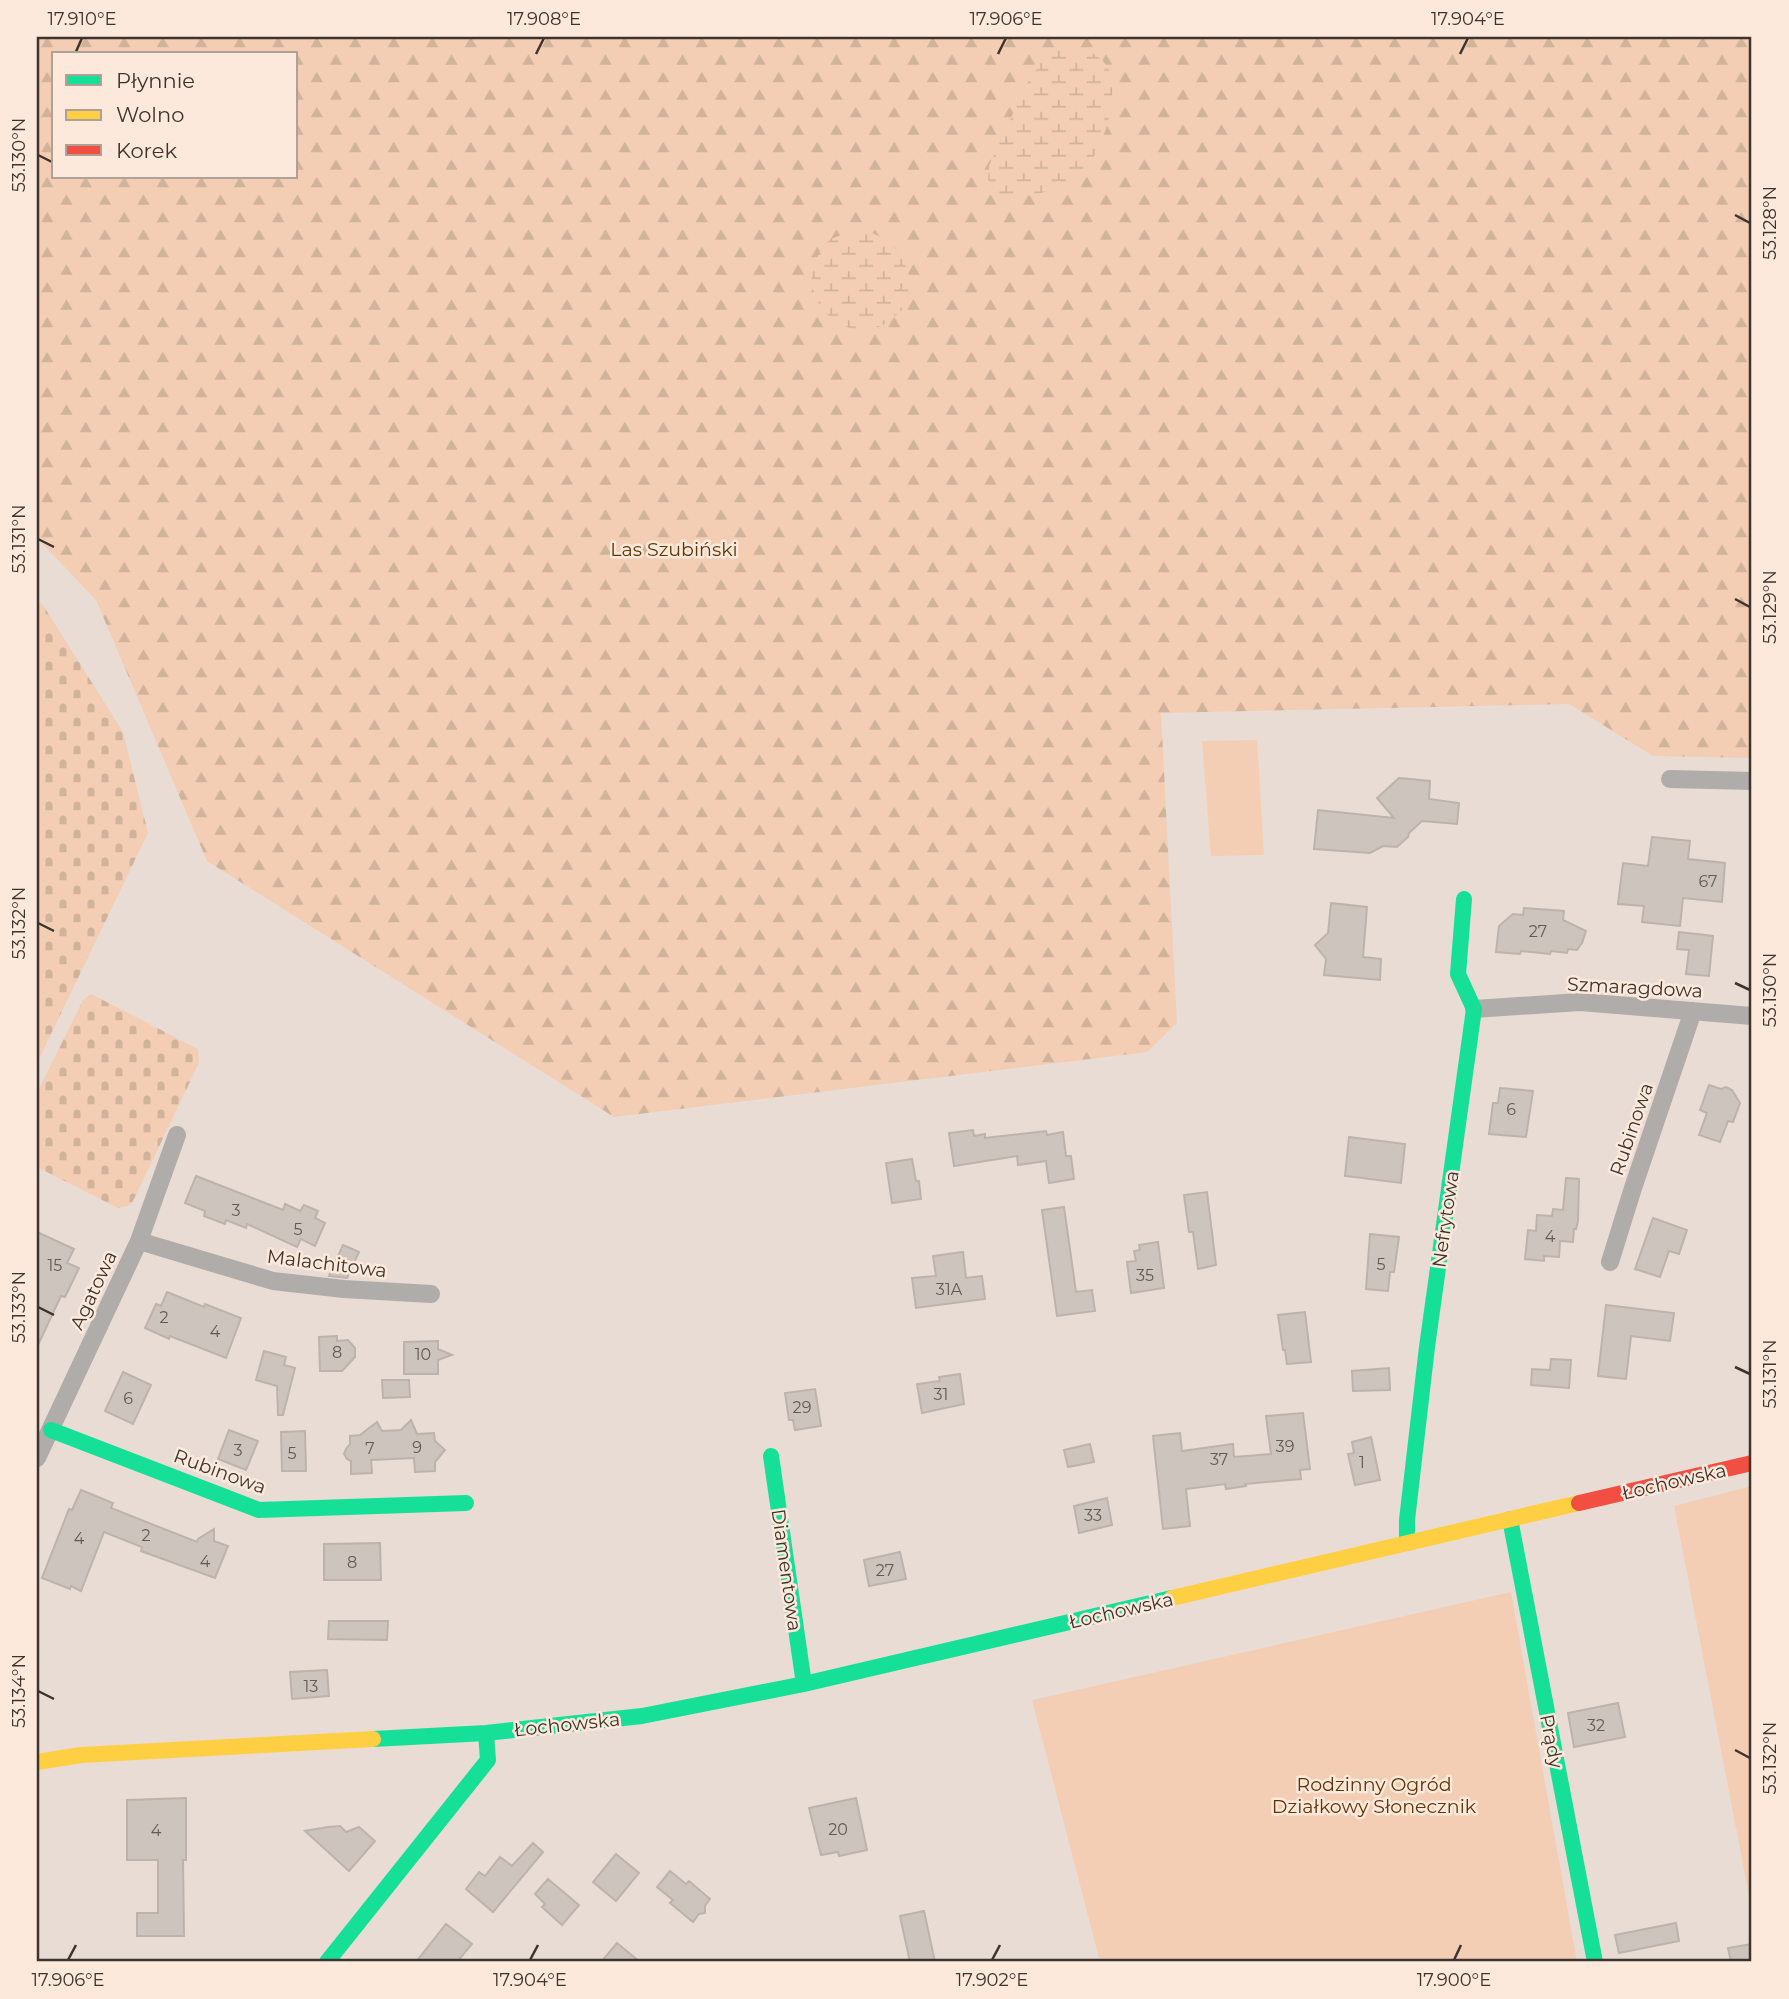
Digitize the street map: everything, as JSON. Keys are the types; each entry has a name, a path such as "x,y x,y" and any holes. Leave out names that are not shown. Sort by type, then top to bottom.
{"street":[{"path":"1670,779 1752,781"},
{"path":"1464,899 1458,974 1474,1009"},
{"name":"Szmaragdowa","path":"1474,1009 1580,1002 1752,1016"},
{"name":"Nefrytowa","path":"1407,1543 1407,1520 1427,1347 1474,1009"},
{"name":"Rubinowa","path":"1610,1262 1693,1011"},
{"name":"Agatowa","path":"37,1458 139,1241 177,1135"},
{"name":"Malachitowa","path":"139,1241 273,1281 344,1289 431,1294"},
{"name":"Rubinowa","path":"51,1430 260,1510 466,1503"},
{"name":"Diamentowa","path":"771,1456 804,1684"},
{"name":"Łochowska","path":"37,1762 81,1755 486,1733 642,1716 804,1684 1752,1463"},
{"name":"Prądy","path":"1510,1519 1595,1962"},
{"name":"Łochowska","path":"327,1962 488,1760 486,1733"},
{"name":"Łochowska","path":"37,1778 81,1755"}],"green space":[{"name":"Las Szubiński","path":"37,37 1752,37 1752,758 1653,756 1569,704 1161,713 1177,1023 1147,1052 614,1117 207,861 96,600 37,538"},
{"path":"1059,46 1085,50 1097,56 1107,66 1112,91 1103,137 1090,163 1069,182 1028,196 1001,195 988,185 989,166 1026,85 1045,56"},
{"path":"851,232 870,232 887,241 900,255 908,271 910,289 906,305 901,311 879,327 863,330 847,327 832,319 821,307 814,292 812,275 817,258 827,242"},
{"path":"37,600 43,605 123,732 148,833 37,1063"},
{"path":"1257,740 1264,855 1211,856 1202,741"},
{"path":"91,994 198,1049 199,1063 133,1201 128,1206 118,1208 37,1167 37,1093 83,1000"},
{"path":"1752,1486 1752,1911 1674,1506"},
{"name":"Rodzinny Ogród Działkowy Słonecznik","path":"1511,1592 1577,1962 1100,1962 1032,1700"}],"building":[{"path":"1399,778 1430,781 1429,799 1459,803 1457,824 1422,821 1397,847 1383,846 1370,853 1314,849 1318,810 1394,818 1377,798"},
{"path":"1652,837 1690,841 1688,859 1725,863 1722,902 1683,898 1680,926 1642,922 1644,906 1618,904 1623,863 1648,866"},
{"path":"1331,903 1367,907 1363,957 1381,959 1380,980 1324,975 1326,959 1315,945 1328,933"},
{"path":"1524,908 1564,911 1563,920 1586,931 1582,943 1577,950 1568,949 1567,953 1496,952 1499,926 1513,914 1523,915"},
{"path":"1679,932 1713,936 1709,976 1686,974 1689,950 1677,949"},
{"path":"1709,1085 1732,1090 1740,1103 1733,1122 1728,1121 1720,1142 1699,1135 1707,1113 1700,1110"},
{"path":"1500,1088 1533,1091 1526,1137 1489,1134 1493,1103 1498,1103"},
{"path":"973,1130 974,1136 985,1134 985,1138 1046,1131 1047,1135 1063,1132 1066,1156 1071,1156 1074,1179 1049,1183 1046,1161 1018,1165 1017,1156 954,1166 949,1133"},
{"path":"1349,1137 1405,1144 1401,1183 1345,1176"},
{"path":"912,1159 921,1199 892,1203 886,1163"},
{"path":"196,1176 283,1210 285,1204 300,1211 304,1205 318,1211 315,1218 325,1223 315,1246 301,1239 297,1247 247,1224 246,1228 226,1220 225,1224 204,1216 205,1211 185,1203"},
{"path":"1566,1178 1579,1179 1578,1221 1573,1242 1560,1241 1559,1257 1544,1256 1544,1261 1525,1259 1528,1230 1536,1231 1537,1215 1552,1216 1553,1209 1563,1210"},
{"path":"1207,1192 1216,1265 1198,1269 1184,1195"},
{"path":"1064,1207 1076,1292 1092,1290 1095,1311 1057,1316 1042,1210"},
{"path":"1653,1218 1687,1230 1679,1254 1669,1251 1660,1277 1635,1269"},
{"path":"37,1232 74,1249 67,1263 79,1268 65,1297 61,1296 37,1347"},
{"path":"1370,1234 1399,1237 1388,1291 1366,1289"},
{"path":"1158,1242 1164,1288 1131,1293 1127,1262 1136,1261 1134,1251 1140,1250 1139,1245"},
{"path":"343,1245 359,1252 347,1278 329,1276"},
{"path":"963,1252 966,1278 982,1276 985,1299 916,1308 912,1278 936,1276 933,1256"},
{"path":"167,1292 241,1318 226,1358 145,1328 156,1304 161,1306"},
{"path":"1606,1305 1674,1313 1670,1341 1631,1336 1626,1379 1598,1376"},
{"path":"1305,1312 1311,1362 1287,1364 1278,1315"},
{"path":"337,1336 337,1341 348,1340 355,1348 355,1357 342,1371 320,1371 319,1337"},
{"path":"438,1341 438,1349 452,1355 438,1360 438,1374 404,1374 404,1342"},
{"path":"264,1351 286,1357 284,1365 295,1368 283,1415 278,1415 277,1386 256,1380"},
{"path":"1551,1359 1571,1360 1569,1388 1531,1385 1532,1369 1550,1370"},
{"path":"1389,1368 1390,1390 1353,1391 1352,1371"},
{"path":"123,1372 151,1385 133,1424 105,1411"},
{"path":"960,1374 964,1404 922,1413 917,1384 940,1381 939,1377"},
{"path":"382,1380 409,1380 410,1397 383,1398"},
{"path":"815,1389 821,1426 795,1430 793,1420 789,1420 785,1393"},
{"path":"1303,1413 1310,1469 1300,1470 1301,1479 1245,1484 1246,1486 1226,1489 1225,1484 1186,1489 1190,1526 1163,1529 1153,1436 1180,1433 1182,1451 1233,1444 1234,1457 1271,1454 1266,1416"},
{"path":"411,1420 417,1434 434,1433 435,1441 445,1450 435,1462 435,1471 415,1472 414,1458 371,1460 372,1473 351,1474 351,1461 344,1454 350,1444 350,1436 360,1435 377,1422 382,1431 401,1430"},
{"path":"229,1430 258,1441 246,1470 218,1459"},
{"path":"305,1431 306,1471 282,1471 281,1432"},
{"path":"1371,1437 1380,1480 1355,1485 1348,1454 1354,1453 1352,1442"},
{"path":"1090,1444 1094,1462 1068,1467 1064,1450"},
{"path":"81,1490 113,1503 111,1508 197,1542 214,1529 214,1541 228,1546 215,1578 141,1551 142,1547 104,1532 81,1591 42,1578 69,1509 72,1510"},
{"path":"1107,1498 1112,1525 1079,1533 1074,1506"},
{"path":"380,1543 381,1580 324,1580 324,1544"},
{"path":"900,1552 906,1579 869,1586 864,1560"},
{"path":"329,1621 388,1621 387,1640 328,1639"},
{"path":"327,1670 329,1696 292,1699 290,1672"},
{"path":"1618,1703 1625,1737 1574,1747 1568,1713"},
{"path":"186,1798 186,1860 183,1860 184,1936 137,1936 137,1913 158,1913 158,1860 127,1860 127,1800"},
{"path":"856,1798 867,1850 839,1856 838,1852 821,1855 809,1808"},
{"path":"340,1826 346,1832 359,1827 375,1841 349,1871 305,1831"},
{"path":"533,1843 543,1852 493,1912 466,1889 479,1872 485,1876 500,1857 512,1866"},
{"path":"616,1854 639,1873 616,1901 593,1882"},
{"path":"670,1871 686,1884 689,1881 710,1899 705,1906 705,1913 699,1914 693,1922 670,1903 673,1900 657,1887"},
{"path":"548,1879 579,1905 562,1925 542,1907 545,1904 535,1894"},
{"path":"924,1911 935,1962 910,1962 900,1916"},
{"path":"1676,1923 1679,1941 1619,1953 1615,1935"},
{"path":"446,1924 472,1944 457,1962 416,1962"},
{"path":"617,1943 640,1962 601,1962"},
{"path":"1752,1944 1752,1962 1731,1962 1728,1948"}],"traffic: fast":[{"path":"1407,1543 1407,1520 1427,1347 1474,1009 1458,974 1464,899"},
{"path":"51,1430 259,1510 466,1503"},
{"path":"771,1456 804,1684"},
{"path":"1510,1519 1595,1962"},
{"path":"373,1739 486,1733 642,1716 804,1684 1172,1598"},
{"path":"327,1962 488,1760 486,1733"}],"traffic: slow":[{"path":"1172,1598 1579,1503"},
{"path":"37,1762 81,1755 373,1739"}],"traffic: jam":[{"path":"1579,1503 1752,1463"}]}
